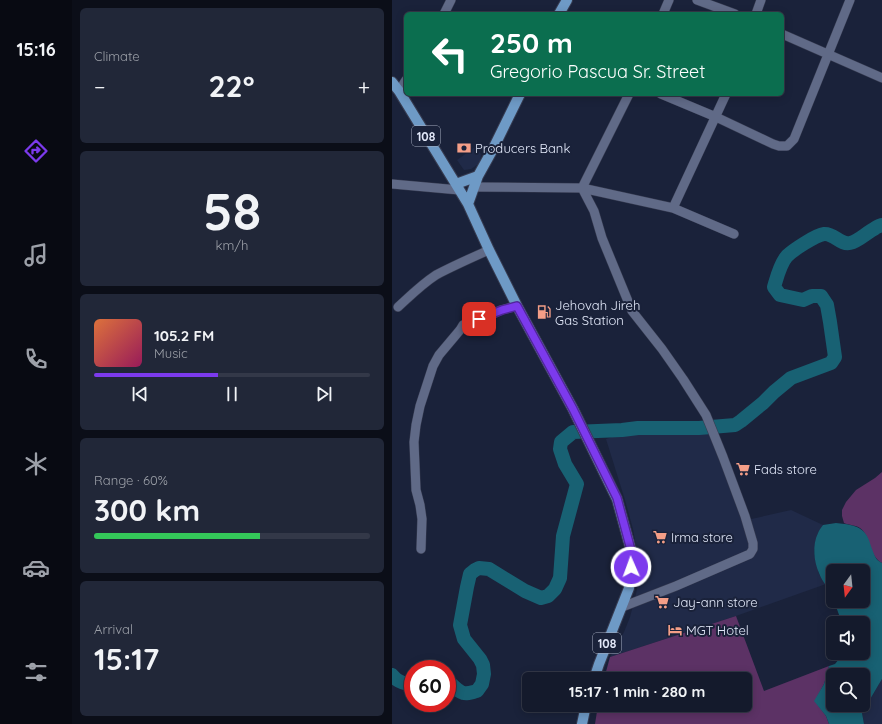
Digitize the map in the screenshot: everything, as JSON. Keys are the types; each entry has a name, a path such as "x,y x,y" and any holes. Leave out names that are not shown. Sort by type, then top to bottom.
{"main road":[{"path":"560,12 567,0"},
{"name":"108","path":"392,82 468,204 517,306 573,409 617,498 631,550 629,588 596,672"},
{"path":"468,204 478,176 519,96"},
{"path":"457,187 478,176"},
{"path":"582,724 585,712"}],"street":[{"path":"445,12 451,0"},
{"path":"664,12 669,0"},
{"path":"697,0 730,12"},
{"path":"757,12 761,0"},
{"path":"666,96 779,146 787,146 794,139 850,0"},
{"path":"784,35 882,78"},
{"path":"399,91 404,83"},
{"path":"582,188 628,96"},
{"path":"673,208 725,96"},
{"path":"392,184 457,187"},
{"path":"474,187 582,188 673,208 734,234"},
{"path":"582,188 594,211 602,238 632,311 667,355 706,415 715,435 754,543 753,552 750,554 676,586 622,607"},
{"path":"398,307 417,289 435,276 489,250"},
{"path":"422,549 422,519 416,490 414,442 420,406 433,366 463,325 502,310 517,306"}],"shaded area":[{"path":"475,147 481,154 480,163 471,169 464,170 457,160"},
{"path":"638,428 699,428 715,435 747,520 791,510 823,525 818,533 814,553 819,574 826,584 736,616 610,657 624,632 630,617 640,573 633,529 606,439"},
{"path":"882,472 882,563 874,555 864,532 858,527 844,523 842,510 846,502 856,490"},
{"path":"836,523 861,529 868,538 876,558 882,563 882,679 870,699 870,668 828,668 829,666 835,664 838,660 870,660 870,616 839,616 837,608 870,608 870,564 826,564 826,586 817,569 815,559 814,548 819,531 823,525"},
{"path":"736,616 764,691 829,666 828,668 826,668 824,684 815,701 826,716 829,724 595,724 597,712 752,712 752,672 606,672 610,657"},
{"path":"826,677 826,712 863,712 864,724 829,724 826,716 814,701 824,684"},
{"path":"882,679 882,724 864,724 862,713 870,712 870,699"}],"waterway":[{"path":"456,688 463,693 477,691 482,684 484,674 483,665 464,639 460,625 470,574 479,568 489,569 525,591 541,598 548,596 555,589 560,578 563,536 577,484 565,464 560,449 561,442 573,432 638,428 699,428 735,425 791,378 831,363 835,357 827,305 821,296 812,296 803,300 780,295 774,287 779,271 787,256 820,235 828,234 843,242 850,243 882,225"},
{"path":"392,675 404,683"}],"place":[{"name":"Producers Bank","path":"464,148"},
{"name":"Jehovah Jireh Gas Station","path":"544,312"},
{"name":"Fads store","path":"743,469"},
{"name":"Irma store","path":"660,537"},
{"name":"Jay-ann store","path":"662,602"},
{"name":"MGT Hotel","path":"675,630"}],"route":[{"path":"479,319 517,306 573,409 617,498 631,550 631,567"}]}
